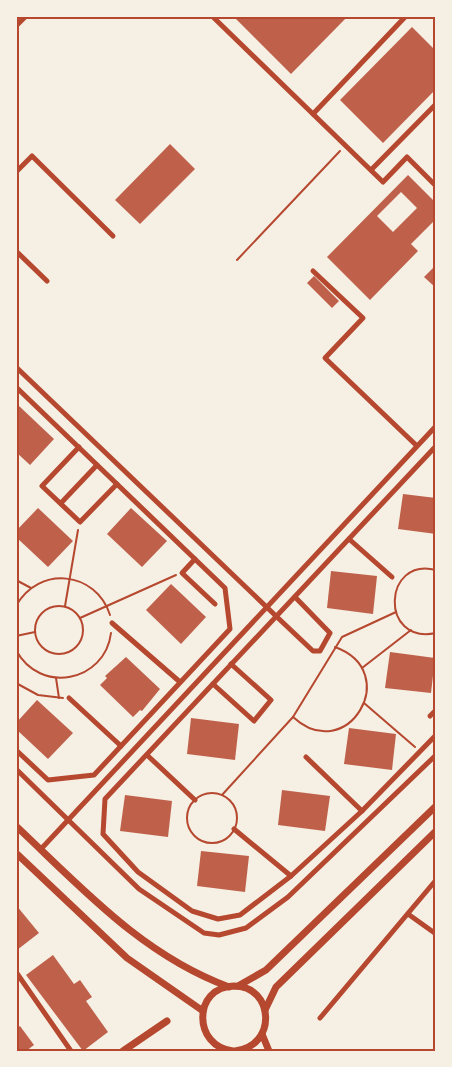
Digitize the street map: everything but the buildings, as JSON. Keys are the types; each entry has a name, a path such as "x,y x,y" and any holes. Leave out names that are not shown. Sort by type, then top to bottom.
{"street":[{"path":"16,26 26,16"},
{"path":"212,16 383,182 407,158 436,186"},
{"path":"313,114 406,16"},
{"path":"371,170 436,104"},
{"path":"16,172 32,156 113,236"},
{"path":"16,251 47,281"},
{"path":"313,271 363,318 325,358 417,446"},
{"path":"16,367 313,651 320,651 330,633 295,597"},
{"path":"16,387 225,588 230,629 94,775 48,780 16,750"},
{"path":"41,850 436,426"},
{"path":"435,447 105,799 102,834 138,872 192,911 218,919 240,915 291,876 362,811 436,735"},
{"path":"79,448 42,486 80,522 116,484"},
{"path":"61,503 97,465"},
{"path":"349,539 392,577"},
{"path":"195,559 182,572 214,604"},
{"path":"112,623 180,682"},
{"path":"213,684 254,720 272,700 232,664"},
{"path":"69,698 121,746"},
{"path":"430,716 436,710"},
{"path":"147,754 195,800"},
{"path":"16,769 138,889 204,933 227,934 246,928 288,898 436,755"},
{"path":"306,756 362,811"},
{"path":"238,986 266,970 436,806"},
{"path":"16,826 110,916 139,939 188,969 229,986 238,986 256,995 265,1010 266,1022 262,1034 250,1046 230,1051 215,1044 206,1035 202,1023 202,1011 214,993 229,986"},
{"path":"234,829 291,876"},
{"path":"265,1010 276,987 436,831"},
{"path":"16,853 127,958 202,1011"},
{"path":"16,865 22,858"},
{"path":"320,1018 436,880"},
{"path":"408,914 436,934"},
{"path":"16,972 71,1051"},
{"path":"123,1051 167,1021"},
{"path":"262,1034 270,1051"}],"path":[{"path":"237,260 346,145"},
{"path":"65,606 80,522"},
{"path":"436,570 419,569 402,580 394,598 396,612 403,624 421,634 436,633"},
{"path":"80,618 182,572"},
{"path":"16,606 31,588 53,578 69,578 92,588 107,607 112,623 108,647 94,667 80,675 56,678 35,671 16,650"},
{"path":"16,580 31,588"},
{"path":"54,606 65,606 74,611 80,618 84,629 82,640 68,653 57,655 46,651 38,643 35,632 37,620 43,611 54,606"},
{"path":"222,795 293,717 342,637 396,612"},
{"path":"362,668 411,630"},
{"path":"16,636 35,632"},
{"path":"293,717 306,727 331,731 353,720 364,703 366,682 362,668 350,654 335,647"},
{"path":"56,678 59,698"},
{"path":"16,683 38,695 69,698"},
{"path":"364,703 420,751"},
{"path":"205,794 222,795 231,802 236,812 234,829 227,838 216,843 199,840 191,831 187,820 189,809 195,800 205,794"}]}
